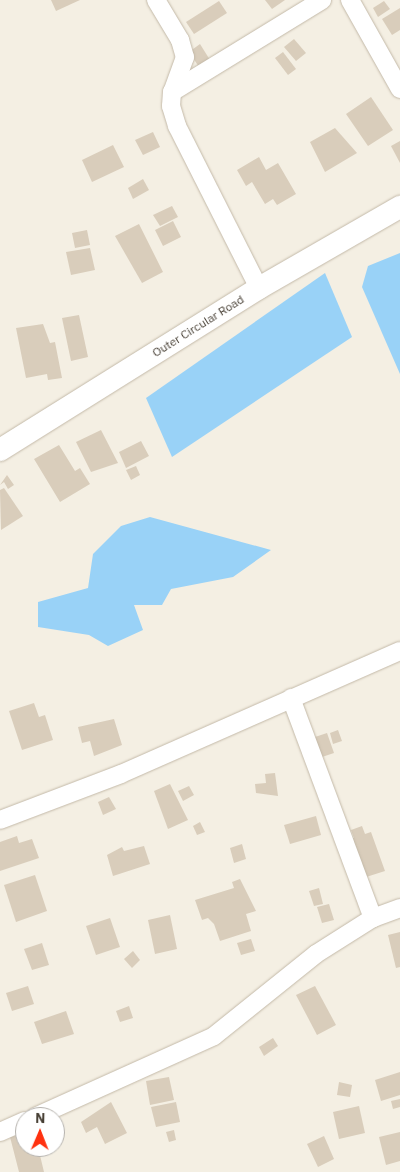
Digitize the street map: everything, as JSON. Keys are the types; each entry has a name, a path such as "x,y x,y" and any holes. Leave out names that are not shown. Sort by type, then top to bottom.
{"street":[{"path":"156,0 180,40 185,57 172,92 170,106 177,126 259,288"},
{"path":"172,92 322,0"},
{"path":"350,0 400,89"},
{"name":"Outer Circular Road","path":"0,450 259,288 400,206"},
{"path":"0,820 121,774 400,651"},
{"path":"291,698 373,918"},
{"path":"57,1107 214,1036 316,954 373,918 400,908"},
{"path":"0,1132 15,1125"}],"water":[{"path":"400,253 400,374 362,287 368,266"},
{"path":"325,273 352,337 172,457 146,398"},
{"path":"150,517 271,550 233,577 171,589 162,605 134,605 143,630 108,646 89,635 38,627 38,602 88,588 93,554 121,526"}],"building":[{"path":"51,0 80,0 56,11"},
{"path":"265,0 285,0 272,9"},
{"path":"219,1 227,13 194,34 186,22"},
{"path":"384,1 390,9 378,17 373,8"},
{"path":"400,8 400,30 392,35 382,19"},
{"path":"294,39 306,53 296,61 284,47"},
{"path":"200,44 210,60 199,67 189,52"},
{"path":"283,52 296,69 288,75 275,58"},
{"path":"371,97 393,130 368,146 346,114"},
{"path":"335,128 357,153 325,172 310,142"},
{"path":"153,132 160,147 143,155 135,140"},
{"path":"400,141 400,163 391,146"},
{"path":"113,145 124,167 92,182 82,160"},
{"path":"259,157 266,170 278,163 296,194 277,205 273,199 265,204 252,182 246,186 237,170"},
{"path":"143,179 149,190 133,199 128,188"},
{"path":"172,206 178,217 160,226 153,215"},
{"path":"173,221 181,237 163,246 155,230"},
{"path":"139,224 163,272 142,283 115,236"},
{"path":"87,230 90,245 75,248 72,233"},
{"path":"90,248 95,270 71,275 66,252"},
{"path":"79,315 88,357 71,361 62,318"},
{"path":"43,324 50,343 55,342 62,378 48,380 47,374 26,378 16,328"},
{"path":"101,430 118,463 91,472 76,442"},
{"path":"141,441 149,456 126,468 119,452"},
{"path":"59,445 75,471 80,468 90,484 60,502 34,459"},
{"path":"136,466 140,475 131,480 126,470"},
{"path":"7,475 14,485 8,489 4,482 0,485"},
{"path":"4,488 23,516 1,530 0,490"},
{"path":"34,703 39,717 45,715 53,740 22,750 9,711"},
{"path":"114,719 122,745 94,756 90,741 82,743 78,727"},
{"path":"338,730 342,741 333,744 330,733"},
{"path":"327,733 334,753 322,757 315,737"},
{"path":"275,773 278,796 256,793 255,784 266,783 265,774"},
{"path":"170,784 188,820 168,829 154,791"},
{"path":"189,786 194,795 183,801 178,791"},
{"path":"109,797 116,809 103,815 98,802"},
{"path":"316,816 321,835 290,844 284,825"},
{"path":"200,822 205,832 197,835 193,826"},
{"path":"362,826 365,834 371,832 385,871 363,878 349,839 354,838 351,830"},
{"path":"17,836 19,843 32,839 39,858 0,871 0,842"},
{"path":"242,844 246,859 234,863 230,848"},
{"path":"144,846 150,864 113,876 107,855 122,847 124,851"},
{"path":"35,875 47,911 16,922 4,885"},
{"path":"240,879 256,911 246,914 251,931 220,941 214,924 208,918 202,920 195,900 234,888 232,882"},
{"path":"319,888 323,904 314,906 309,891"},
{"path":"329,904 334,920 322,923 317,907"},
{"path":"170,915 177,949 155,954 148,920"},
{"path":"110,918 120,947 96,955 86,926"},
{"path":"400,932 400,967 396,968 388,935"},
{"path":"251,939 255,951 241,955 237,943"},
{"path":"42,943 49,965 32,970 24,949"},
{"path":"133,951 140,960 132,968 124,959"},
{"path":"28,986 34,1004 12,1011 6,993"},
{"path":"315,986 336,1025 317,1035 296,995"},
{"path":"129,1006 133,1018 120,1022 116,1011"},
{"path":"66,1011 74,1034 42,1044 34,1022"},
{"path":"273,1038 278,1046 264,1056 259,1047"},
{"path":"400,1072 400,1095 381,1101 375,1080"},
{"path":"169,1077 174,1100 150,1105 146,1081"},
{"path":"339,1082 352,1085 350,1097 337,1095"},
{"path":"400,1099 400,1107 393,1109 391,1101"},
{"path":"111,1102 127,1133 105,1144 97,1127 86,1133 81,1122"},
{"path":"176,1102 180,1122 156,1127 151,1107"},
{"path":"359,1106 365,1133 339,1139 333,1112"},
{"path":"174,1130 176,1140 169,1142 166,1132"},
{"path":"400,1132 400,1161 386,1165 379,1137"},
{"path":"15,1136 15,1156 10,1137"},
{"path":"324,1136 334,1159 318,1167 307,1144"},
{"path":"15,1157 40,1157 44,1172 19,1172"}]}
